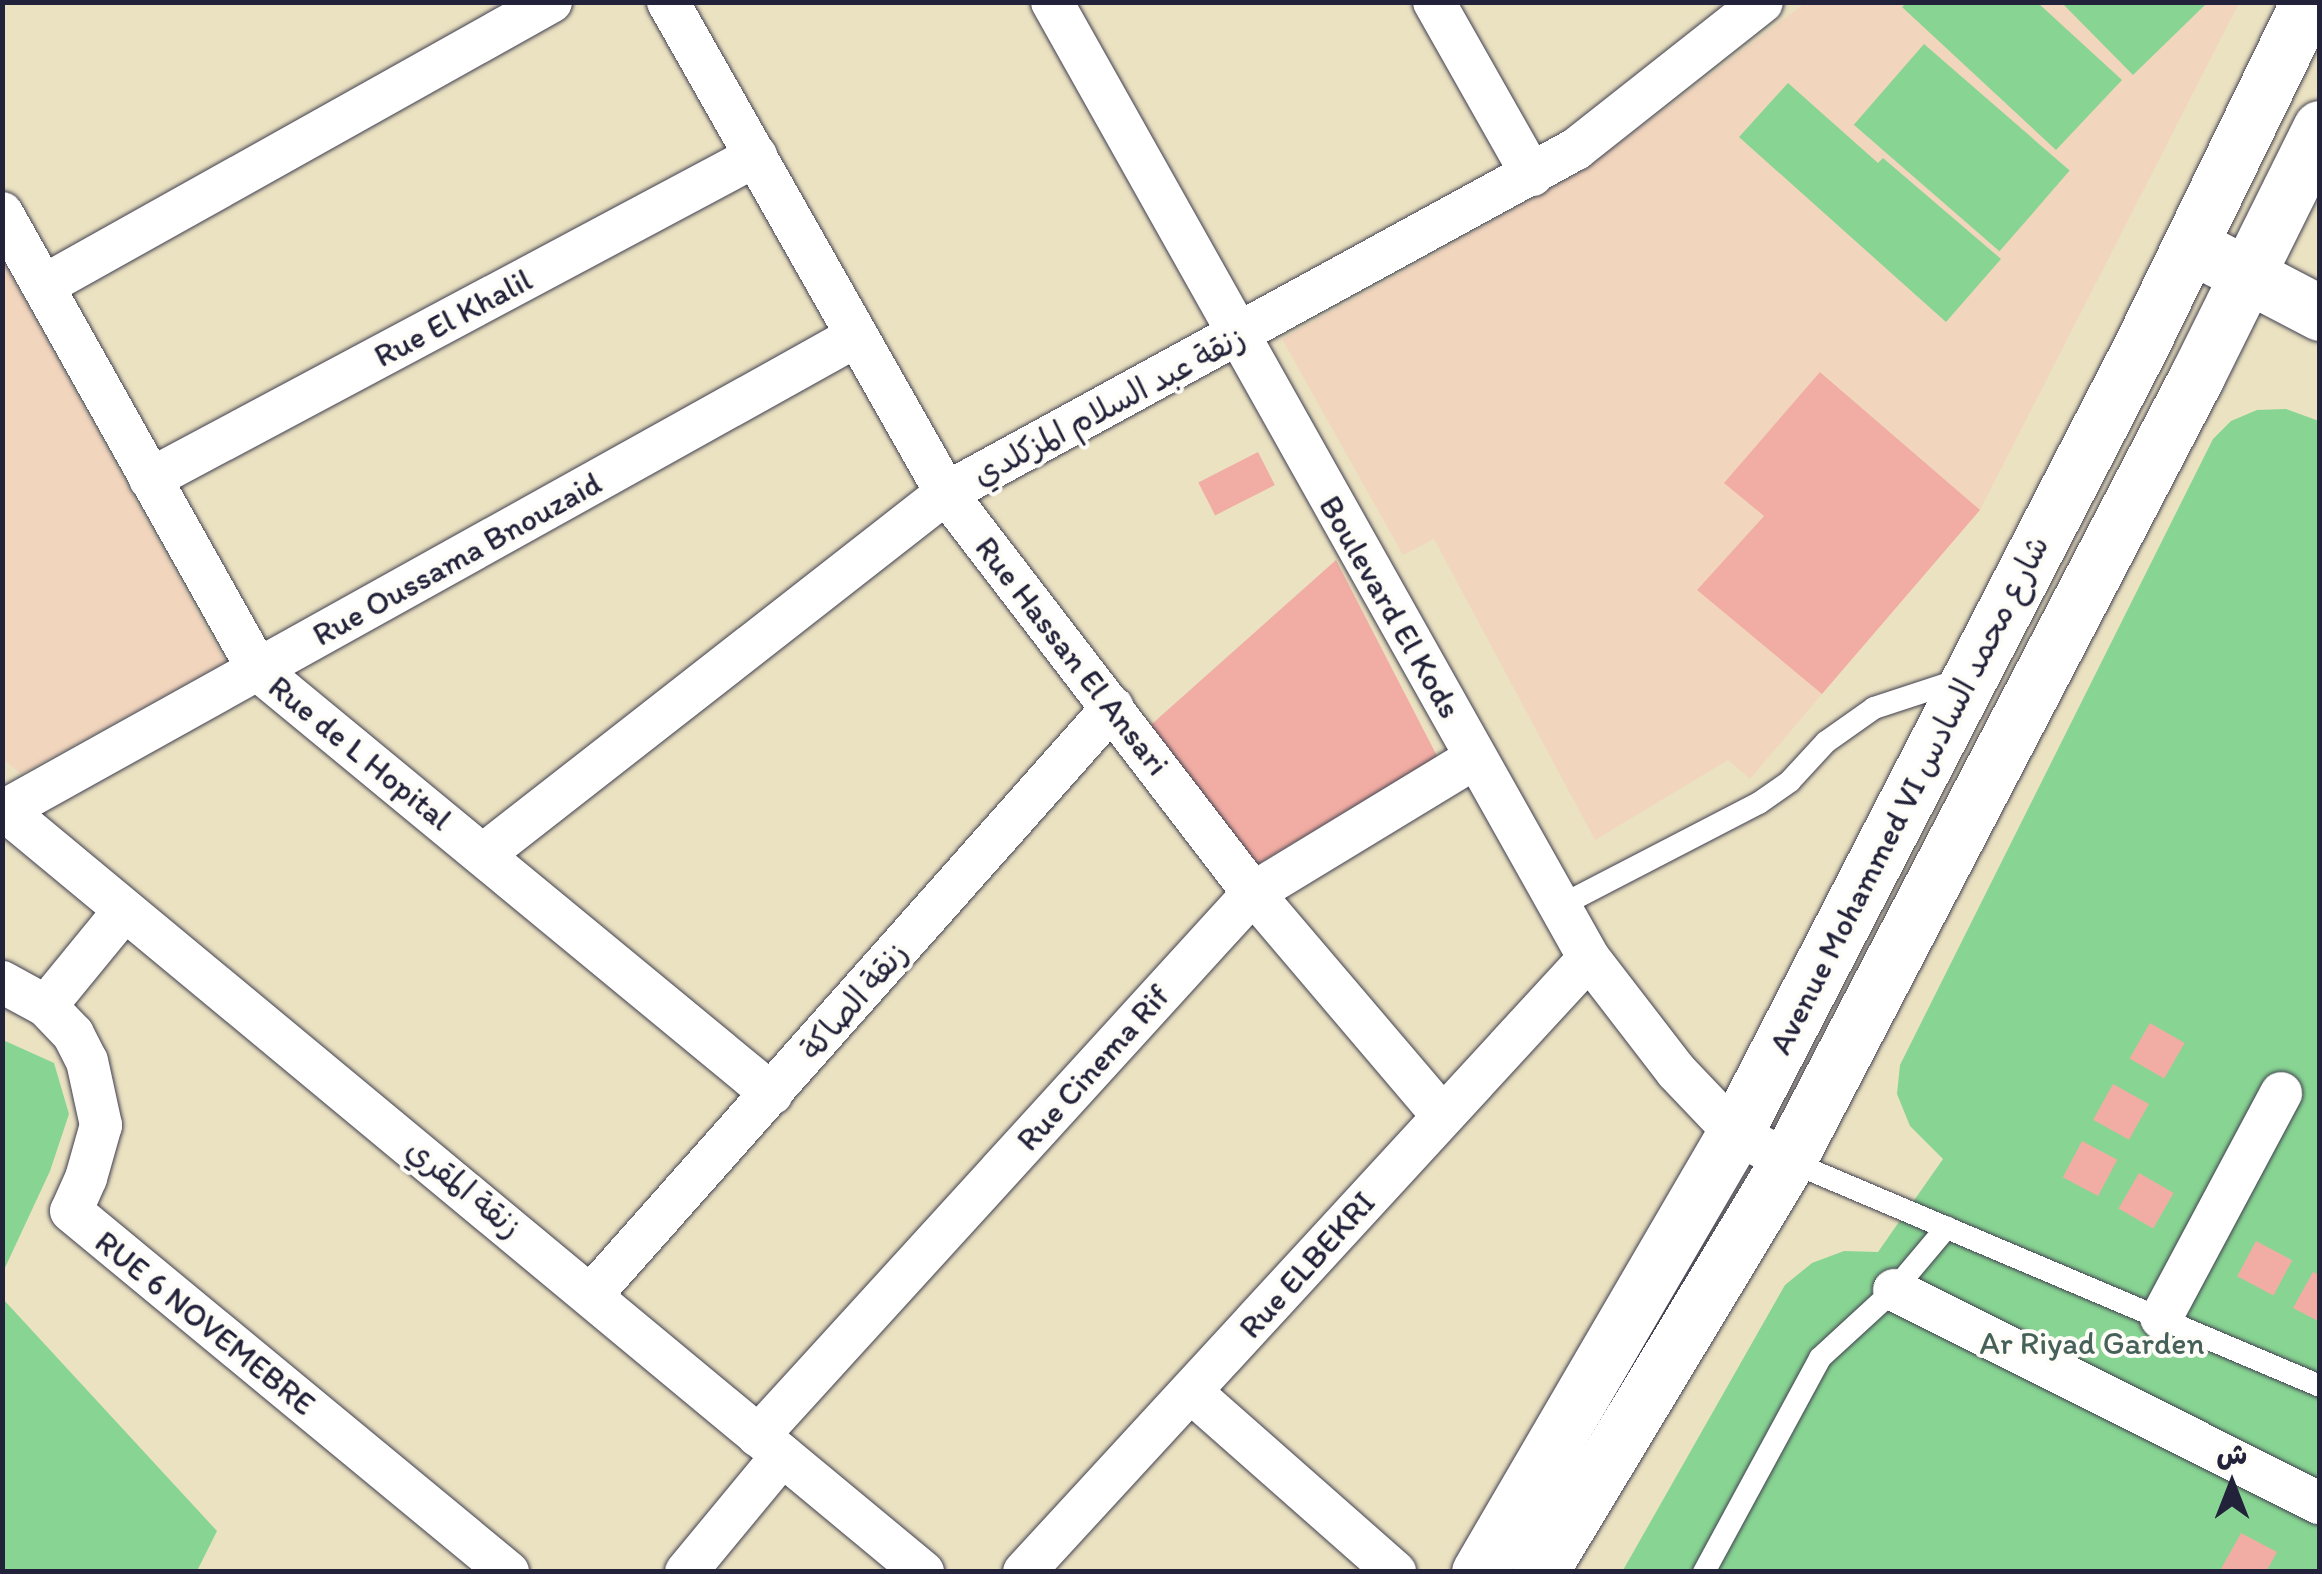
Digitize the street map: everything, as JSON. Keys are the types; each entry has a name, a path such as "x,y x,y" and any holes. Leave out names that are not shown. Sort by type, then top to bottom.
{"main road":[{"name":"Avenue Mohammed VI شارع محمد السادس","path":"1479,1572 1735,1133 2190,246 2308,2"},
{"name":"Avenue Mohammed VI شارع محمد السادس","path":"1540,1572 1788,1161 2320,128"},
{"path":"2190,246 2320,313"}],"street":[{"path":"43,286 551,2"},
{"name":"Rue Hassan El Ansari","path":"668,2 946,492 1253,893 1442,1115"},
{"name":"Boulevard El Kods","path":"1052,2 1237,338 1589,958 1676,1070 1735,1133 1788,1161"},
{"path":"1434,2 1532,175"},
{"name":"زنقة عبد السلام المزكلدي","path":"484,854 946,492 1237,338 1576,149 1762,2"},
{"name":"Rue El Khalil","path":"150,480 756,156"},
{"name":"Rue de L Hopital","path":"2,213 258,670 772,1094"},
{"name":"Rue Oussama Bnouzaid","path":"4,809 857,336"},
{"name":"زنقة الصاكة","path":"593,1294 1113,708"},
{"name":"Rue Cinema Rif","path":"686,1572 770,1446 1253,893 1475,758"},
{"name":"زنقة المقري","path":"4,809 123,912 593,1294 923,1572"},
{"path":"46,1006 123,912"},
{"name":"Rue ELBEKRI","path":"1024,1572 1589,958"},
{"name":"RUE 6 NOVEMEBRE","path":"2,982 46,1006 80,1048 98,1104 100,1125 86,1178 71,1211 508,1572"},
{"path":"2161,1318 2280,1093"},
{"path":"1894,1290 2320,1502"},
{"path":"1192,1393 1395,1572"}],"lane":[{"path":"1560,906 1760,803 1790,780 1826,742 1874,708 1970,676"},
{"path":"1788,1161 2320,1386"},
{"path":"1704,1572 1820,1358 1894,1290 1948,1227"}],"shaded area":[{"path":"1805,3 2239,3 1980,510 1821,372 1725,482 1764,516 1697,590 1822,694 1750,779 1728,760 1595,840 1434,539 1403,555 1282,339 1584,170"},
{"path":"3,262 225,662 21,774 2,758"}],"green space":[{"path":"1906,3 2038,3 2122,80 2056,150 1902,7"},
{"path":"2062,3 2207,3 2133,75"},
{"path":"1924,44 2070,171 1999,251 1854,125"},
{"path":"1788,83 1878,163 1883,158 2001,259 1946,322 1739,137"},
{"name":"Ar Riyad Garden","path":"2286,409 2319,421 2319,1571 1622,1572 1785,1285 1812,1263 1844,1251 1878,1252 1943,1159 1910,1126 1897,1094 1900,1065 2213,439 2231,421 2257,410"},
{"path":"3,1040 54,1063 69,1114 50,1171 3,1272"},
{"path":"3,1299 217,1531 197,1571 3,1571"}],"building":[{"path":"1820,372 1980,510 1822,694 1697,590 1764,516 1724,483"},
{"path":"1258,452 1275,485 1215,515 1198,482"},
{"path":"1336,560 1437,756 1253,867 1144,731"},
{"path":"2150,1023 2185,1043 2164,1079 2130,1059"},
{"path":"2113,1084 2149,1104 2129,1140 2093,1120"},
{"path":"2082,1141 2117,1160 2098,1196 2063,1177"},
{"path":"2139,1173 2174,1193 2153,1229 2118,1209"},
{"path":"2256,1241 2292,1260 2273,1296 2237,1276"},
{"path":"2313,1272 2320,1275 2320,1322 2293,1308"},
{"path":"2241,1533 2277,1552 2266,1572 2221,1569"}]}
